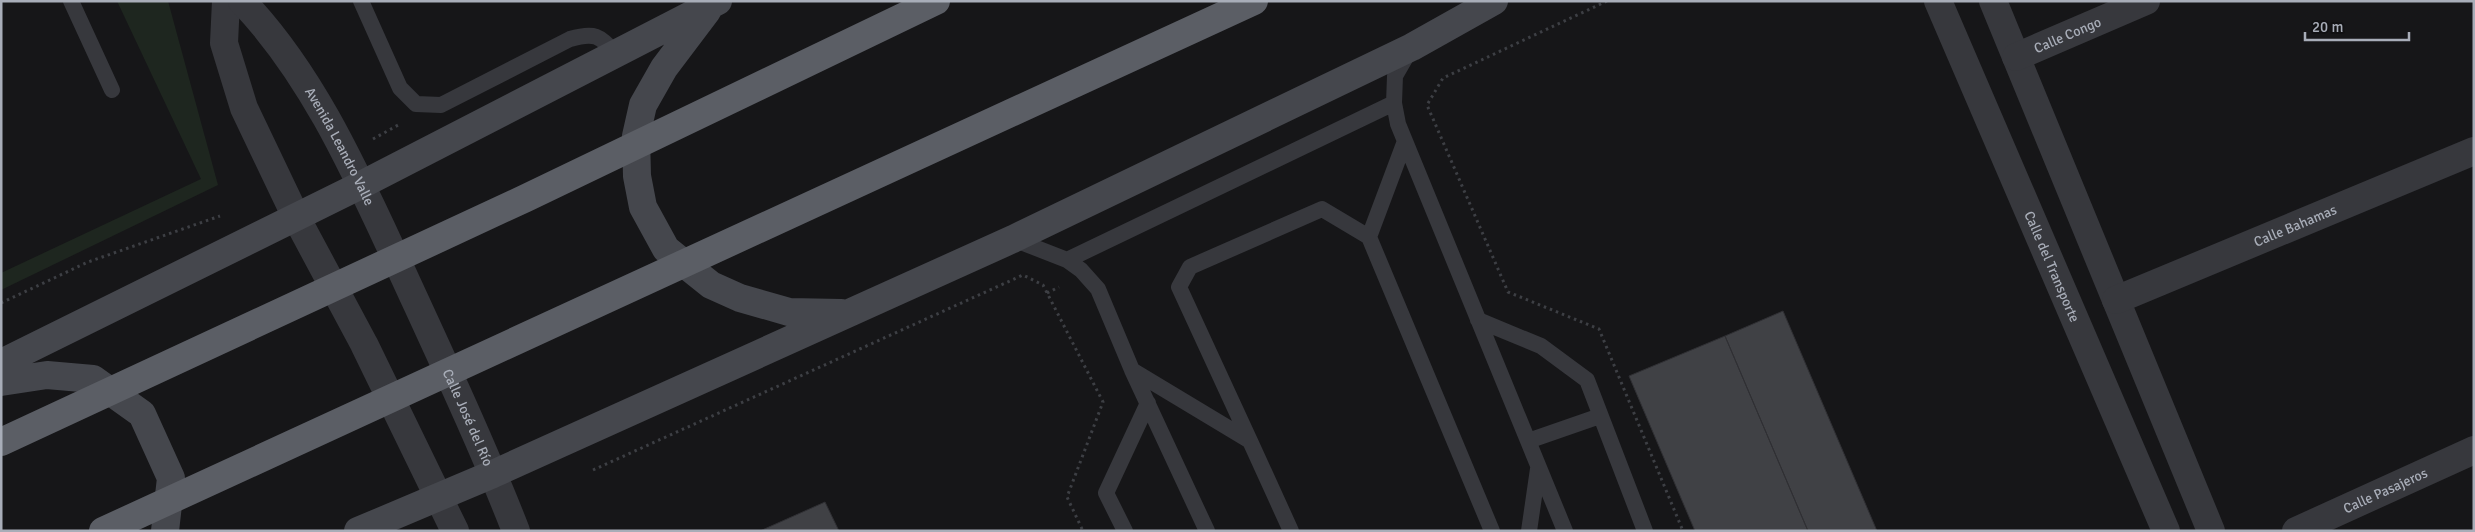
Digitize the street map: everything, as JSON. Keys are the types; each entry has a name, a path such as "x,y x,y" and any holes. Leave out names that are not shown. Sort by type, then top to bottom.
{"highway":[{"path":"1,442 526,198 936,1"},
{"path":"103,531 1254,1"}],"main road":[{"path":"358,531 388,525 439,497 1013,239 1412,47 1494,1"},
{"path":"1,363 361,185 714,4"},
{"path":"714,4 664,68 643,105 636,136 637,176 643,207 666,249 711,285 740,298 788,312 850,313"},
{"path":"1,382 46,375 93,379 142,414 171,478 165,531"}],"street":[{"path":"226,1 224,43 244,108 296,217 364,344 454,531"},
{"name":"Avenida Leandro Valle","path":"242,1 267,28 307,88 346,155 417,306"},
{"name":"Calle del Transporte","path":"1938,1 2166,531"},
{"path":"1992,1 2211,531"},
{"name":"Calle Congo","path":"2016,57 2146,1"},
{"name":"Calle Bahamas","path":"2116,300 2474,151"},
{"name":"Calle José del Río","path":"417,306 493,474 516,531"},
{"name":"Calle Pasajeros","path":"2296,531 2474,450"}],"lane":[{"path":"71,1 112,90"},
{"path":"361,1 400,88 416,104 440,105 570,38 587,34 604,40 616,54"},
{"path":"1412,47 1395,76 1394,103 1403,137 1565,531"},
{"path":"1067,260 1394,103"},
{"path":"1369,238 1403,137"},
{"path":"1292,531 1180,287 1190,267 1322,209 1369,238 1492,531"},
{"path":"1013,239 1067,260 1081,270 1098,290 1132,370 1207,531"},
{"path":"1478,320 1541,346 1586,380 1645,531"},
{"path":"1132,370 1250,441"},
{"path":"1125,531 1106,493 1148,403"},
{"path":"1528,441 1600,416"},
{"path":"1529,531 1538,468"}],"path":[{"path":"1606,1 1443,78 1426,105 1508,292 1599,329 1683,531"},
{"path":"346,155 404,122 416,104"},
{"path":"1403,137 1432,119"},
{"path":"1,302 88,262 223,216"},
{"path":"592,470 1023,275 1043,286 1102,402 1067,497 1083,531"}],"shaded area":[{"path":"117,1 168,1 218,185 1,290 1,273 201,179"}],"building":[{"path":"1783,311 1877,531 1808,531 1725,336"},
{"path":"1725,336 1808,531 1695,531 1629,376"},
{"path":"825,502 839,531 760,531"}]}
